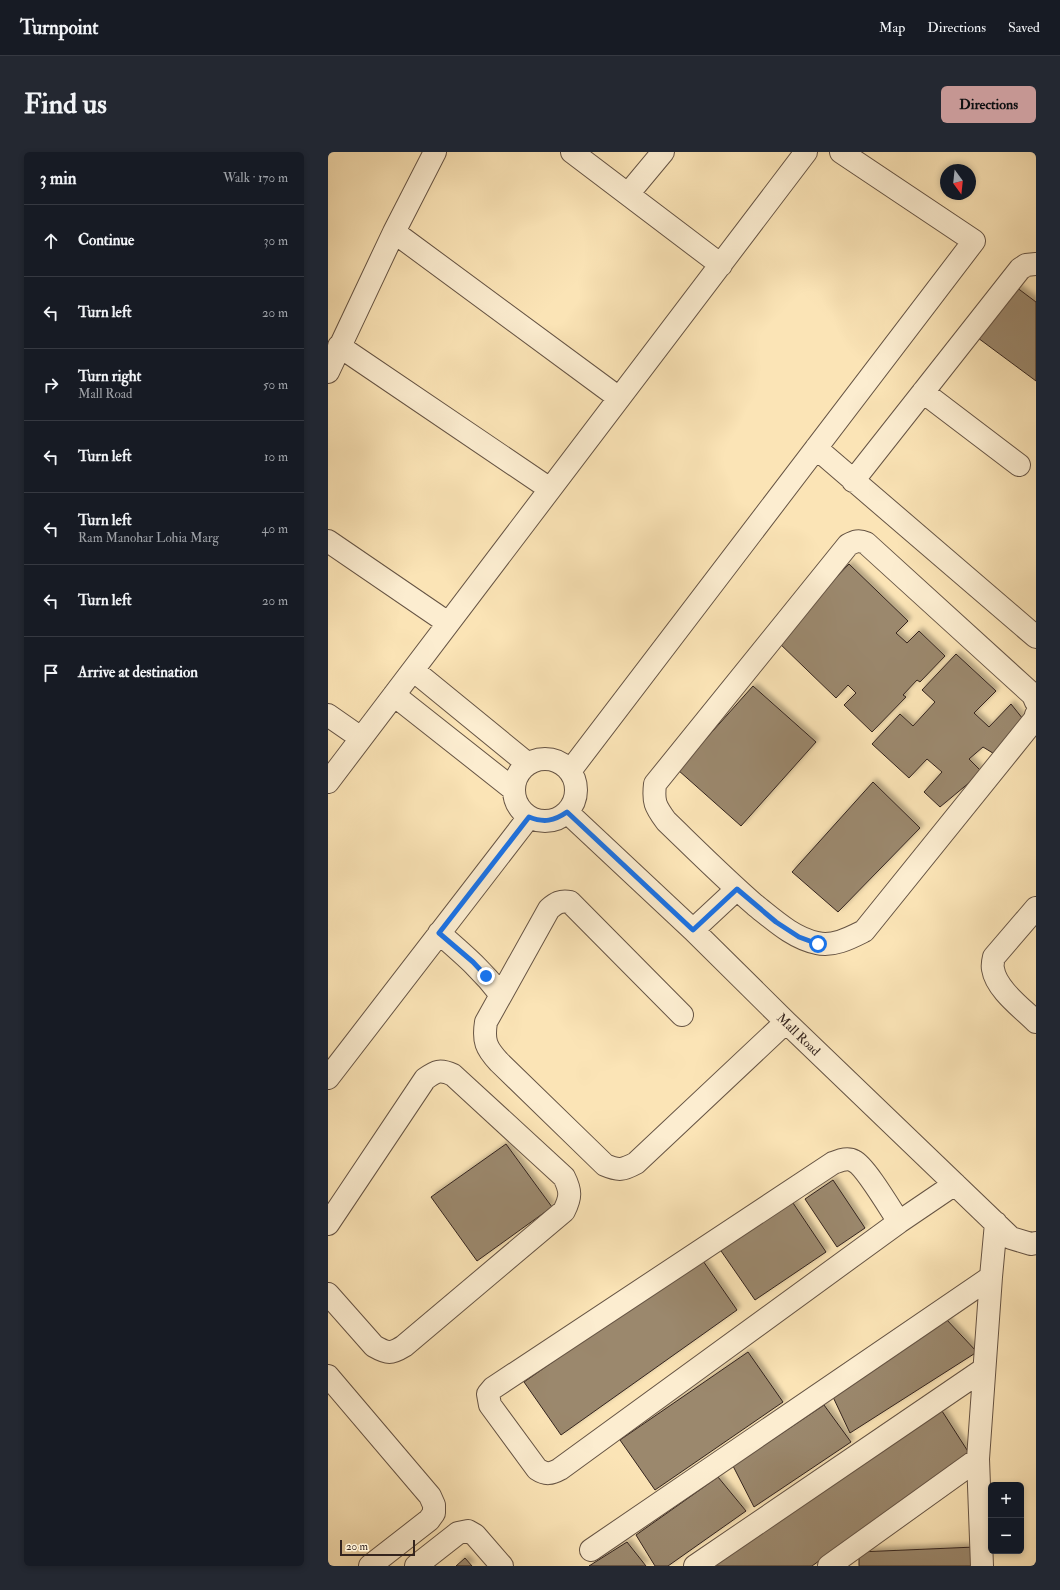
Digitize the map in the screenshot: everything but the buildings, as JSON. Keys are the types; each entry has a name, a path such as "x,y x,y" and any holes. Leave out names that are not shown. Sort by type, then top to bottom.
{"street":[{"path":"328,372 394,232 435,152"},
{"path":"572,152 721,265"},
{"path":"628,194 663,152"},
{"path":"328,782 806,152"},
{"path":"570,771 974,241 841,152"},
{"path":"394,232 619,398"},
{"path":"853,481 1020,269 1026,265 1036,264"},
{"path":"339,346 550,489"},
{"path":"923,392 1019,465"},
{"path":"816,448 1036,637"},
{"path":"328,541 448,623"},
{"path":"1036,702 1033,695 866,543 861,541 854,542 848,545 655,784 653,797 658,810 666,821 737,889 776,922 799,937 818,944 840,942 864,931 1035,719 1036,715"},
{"path":"412,670 528,764"},
{"path":"394,695 513,789"},
{"path":"328,715 361,738"},
{"path":"540,759 549,759 557,761 570,771 576,788 576,797 567,812 559,818 549,821 539,821 522,812 513,789 515,780 520,771 528,764 540,759"},
{"name":"Mall Road","path":"567,812 693,930 786,1022 1011,1238 1036,1244"},
{"path":"328,1078 529,817"},
{"path":"693,930 737,889"},
{"path":"682,1015 570,902 563,901 555,904 549,910 486,1022 484,1032 485,1042 490,1053 606,1165 615,1169 626,1168 636,1162 786,1022"},
{"path":"1036,908 994,957 992,967 994,977 1001,987 1036,1022"},
{"path":"439,933 473,962 501,995"},
{"path":"328,1224 425,1079 433,1073 444,1071 453,1075 564,1177 569,1186 570,1200 564,1211 404,1346 393,1352 384,1352 374,1346 328,1294"},
{"path":"899,1222 862,1168 854,1161 844,1159 833,1163 493,1388 488,1394 490,1405 537,1470 544,1474 552,1473 899,1222 955,1184"},
{"path":"982,1566 978,1459 996,1224"},
{"path":"591,1550 991,1277"},
{"path":"695,1566 984,1369"},
{"path":"328,1376 430,1496 434,1505 434,1513 429,1520 370,1566"},
{"path":"829,1566 978,1459"},
{"path":"416,1566 458,1533 468,1531 476,1535 502,1566"}],"route":[{"path":"486,976 473,962 439,933 529,817 539,821 549,821 559,818 567,812 693,930 737,889 776,922 799,937 818,944"}]}
